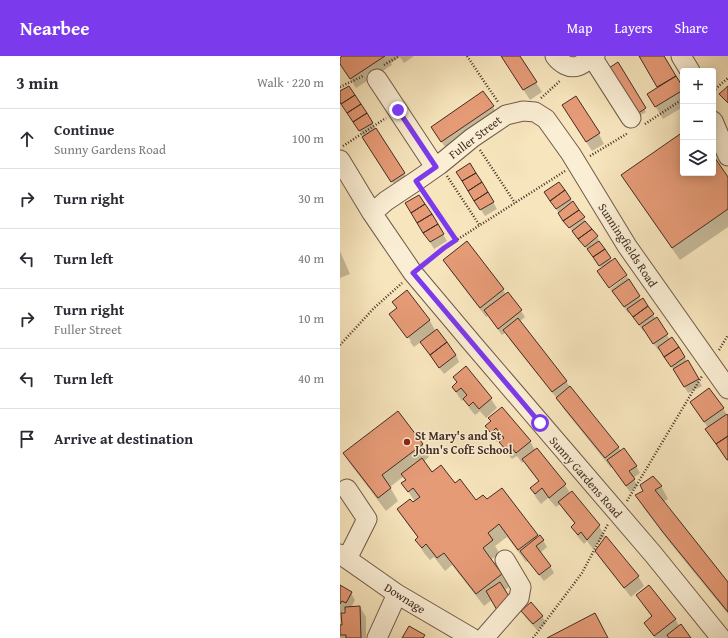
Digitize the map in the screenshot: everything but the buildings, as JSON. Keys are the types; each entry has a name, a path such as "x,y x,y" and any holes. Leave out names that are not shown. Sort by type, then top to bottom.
{"street":[{"path":"555,56 565,65 588,60 631,118"},
{"path":"681,56 688,68"},
{"path":"374,76 437,166"},
{"name":"Sunningfields Road","path":"514,113 535,112 546,119 571,154 627,246 728,389"},
{"name":"Fuller Street","path":"372,213 386,201 437,166 472,138 514,113"},
{"path":"716,128 728,156"},
{"name":"Sunny Gardens Road","path":"340,160 372,213 413,273 481,355 653,554 721,638"},
{"path":"344,557 367,518 347,489"},
{"name":"Downage","path":"344,557 397,594 472,638"},
{"path":"484,638 519,598 521,587 505,560"},
{"path":"377,638 397,594"}],"path":[{"path":"340,87 374,76 399,56"},
{"path":"466,56 514,113 535,104 569,72 588,60"},
{"path":"716,88 728,78"},
{"path":"340,148 398,110"},
{"path":"472,138 515,203"},
{"path":"340,344 374,308 444,248 577,164"},
{"path":"437,166 480,226"},
{"path":"416,181 456,240"},
{"path":"533,638 582,573 611,517 624,506 728,335"}],"place":[{"name":"St Mary's and St John's CofE School","path":"407,442"}],"route":[{"path":"398,110 436,167 416,181 456,240 413,273 540,423"}]}
